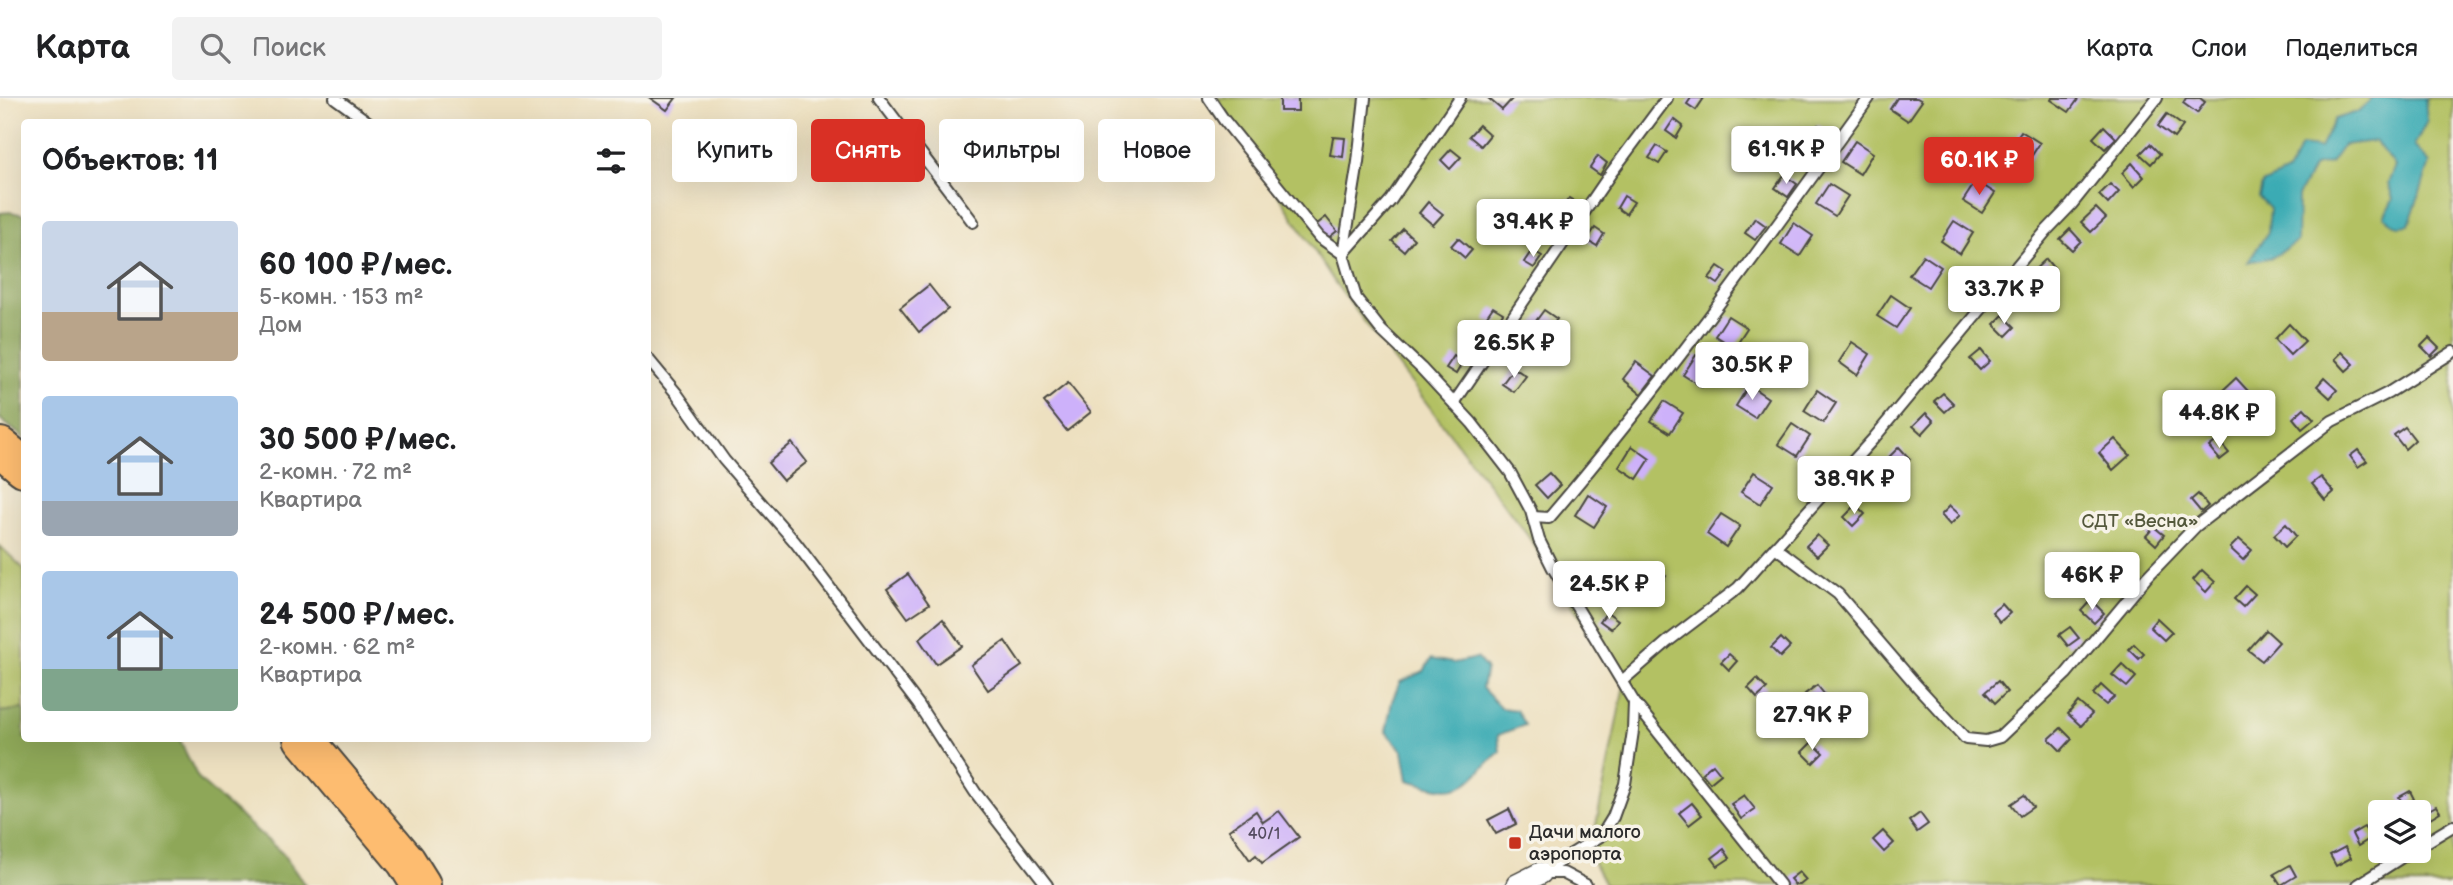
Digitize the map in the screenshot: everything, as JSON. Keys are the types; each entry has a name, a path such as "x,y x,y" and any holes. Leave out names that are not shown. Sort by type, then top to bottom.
{"highway":[{"path":"0,447 21,464"},
{"path":"306,742 421,885"}],"street":[{"path":"1517,885 1541,873"}],"lane":[{"path":"335,98 364,119"},
{"path":"879,98 973,222"},
{"path":"1209,98 1319,237 1343,254"},
{"path":"1365,98 1343,254 1356,298 1381,330 1472,423 1510,472 1533,517 1539,540 1553,568 1634,702 1780,885"},
{"path":"1343,254 1391,200 1460,98"},
{"path":"1454,403 1611,173 1667,98"},
{"path":"1533,517 1549,518 1591,469 1693,338 1869,98"},
{"path":"1622,681 1667,642 1738,588 1874,438 2046,231 2071,205 2157,98"},
{"path":"1775,547 1838,594 1966,739 1986,741 2000,737 2066,674 2146,578 2196,526 2332,421 2388,393 2453,352"},
{"path":"651,363 732,470 794,542 918,704 975,792 1047,885"},
{"path":"1541,873 1601,835 1613,817 1625,784 1633,731 1634,702"},
{"path":"2431,839 2453,826"},
{"path":"2358,885 2393,863"},
{"path":"1541,873 1563,873 1586,885"}],"green space":[{"name":"СДТ «Весна»","path":"1217,98 2453,98 2453,885 1605,885 1590,855 1624,685 1528,536 1335,283"},
{"path":"0,213 21,214 21,436 0,419"},
{"path":"0,546 21,566 21,709 0,712"},
{"path":"21,709 21,742 180,742 199,780 282,853 305,885 0,885 0,712"}],"water":[{"path":"2373,98 2425,98 2427,121 2414,146 2430,163 2409,225 2398,226 2384,217 2393,199 2388,183 2395,166 2375,141 2343,145 2330,163 2314,166 2298,196 2297,242 2273,257 2248,262 2268,232 2270,209 2259,197 2262,184 2287,172 2301,146 2320,148 2335,119 2357,112"},
{"path":"1477,658 1486,668 1482,688 1501,708 1516,710 1525,725 1498,735 1500,752 1460,787 1438,788 1408,780 1403,751 1386,732 1392,701 1400,682 1424,671 1431,659 1453,663"}],"building":[{"path":"650,98 676,98 667,110"},
{"path":"1280,98 1298,98 1298,111 1280,111"},
{"path":"1488,98 1513,98 1502,110"},
{"path":"1691,98 1704,98 1696,110 1687,104"},
{"path":"1897,98 1917,98 1922,101 1908,121 1890,109"},
{"path":"2079,98 2069,112 2051,100"},
{"path":"2186,98 2200,98 2205,102 2197,113 2183,103"},
{"path":"2167,114 2183,126 2174,138 2158,126"},
{"path":"1674,119 1683,126 1676,138 1666,131"},
{"path":"1479,125 1490,135 1481,146 1469,136"},
{"path":"1818,125 1834,136 1826,147 1810,135"},
{"path":"2104,126 2116,138 2105,149 2093,138"},
{"path":"2021,131 2040,143 2027,163 2008,151"},
{"path":"1333,137 1345,138 1343,157 1330,155"},
{"path":"1855,141 1873,153 1860,174 1841,162"},
{"path":"2150,144 2160,154 2151,164 2140,154"},
{"path":"1657,146 1667,152 1659,164 1649,158"},
{"path":"1451,149 1461,157 1450,169 1441,160"},
{"path":"1598,156 1607,163 1600,175 1590,168"},
{"path":"2132,163 2144,177 2134,187 2122,173"},
{"path":"1784,175 1797,184 1788,197 1775,188"},
{"path":"1976,181 1995,193 1982,213 1963,201"},
{"path":"1829,184 1848,196 1835,216 1816,204"},
{"path":"2110,184 2119,192 2108,204 2099,195"},
{"path":"1624,196 1634,202 1626,214 1617,208"},
{"path":"1569,198 1579,204 1571,216 1561,210"},
{"path":"1428,202 1443,214 1433,225 1419,213"},
{"path":"2096,208 2106,218 2091,232 2081,222"},
{"path":"1326,217 1337,231 1327,239 1316,225"},
{"path":"1755,218 1766,226 1755,240 1745,233"},
{"path":"1954,221 1973,233 1960,254 1941,241"},
{"path":"1794,223 1813,236 1800,256 1781,244"},
{"path":"1595,228 1604,234 1597,246 1587,240"},
{"path":"1403,229 1414,239 1404,251 1392,241"},
{"path":"2070,229 2081,241 2072,250 2060,239"},
{"path":"1458,238 1472,250 1465,258 1451,246"},
{"path":"1532,250 1542,256 1534,268 1524,262"},
{"path":"1923,255 1941,267 1928,287 1909,275"},
{"path":"2046,259 2055,270 2040,283 2031,273"},
{"path":"1718,266 1727,272 1718,284 1709,278"},
{"path":"929,285 948,309 919,332 900,308"},
{"path":"1891,295 1910,308 1896,328 1877,316"},
{"path":"1493,307 1503,313 1495,325 1485,319"},
{"path":"1544,310 1557,319 1543,338 1530,329"},
{"path":"2003,315 2015,327 2006,336 1994,324"},
{"path":"1728,316 1747,328 1734,348 1715,336"},
{"path":"2289,324 2305,341 2290,355 2275,339"},
{"path":"2429,338 2439,348 2431,356 2421,346"},
{"path":"1852,342 1870,354 1857,375 1839,362"},
{"path":"1787,349 1806,361 1792,381 1773,369"},
{"path":"1981,350 1990,361 1980,370 1970,359"},
{"path":"2342,352 2354,364 2346,371 2335,359"},
{"path":"1696,355 1715,367 1702,387 1683,375"},
{"path":"1454,356 1463,362 1456,374 1446,368"},
{"path":"1636,362 1655,376 1641,394 1623,379"},
{"path":"1514,368 1526,376 1514,392 1502,384"},
{"path":"2236,378 2260,404 2246,417 2222,391"},
{"path":"2324,378 2337,390 2330,398 2317,386"},
{"path":"1068,383 1091,412 1067,431 1044,402"},
{"path":"1749,385 1768,398 1755,418 1736,406"},
{"path":"1817,390 1836,403 1823,423 1804,411"},
{"path":"1943,393 1954,404 1945,412 1934,401"},
{"path":"1664,401 1683,413 1670,433 1651,421"},
{"path":"2304,408 2314,419 2302,429 2293,418"},
{"path":"1926,413 1934,421 1922,434 1913,426"},
{"path":"1792,424 1810,436 1797,456 1778,444"},
{"path":"2405,427 2415,440 2405,449 2394,435"},
{"path":"2115,439 2130,455 2113,470 2099,453"},
{"path":"2218,440 2229,453 2220,460 2209,447"},
{"path":"792,443 807,462 783,481 768,463"},
{"path":"1632,446 1650,459 1637,479 1619,467"},
{"path":"1899,447 1910,459 1900,469 1889,457"},
{"path":"2358,450 2367,461 2358,467 2350,456"},
{"path":"1884,469 1891,477 1879,487 1872,479"},
{"path":"1754,472 1773,484 1760,504 1741,492"},
{"path":"1549,473 1560,485 1547,498 1535,485"},
{"path":"2321,477 2334,492 2325,500 2312,484"},
{"path":"1588,494 1607,507 1594,527 1575,515"},
{"path":"2198,494 2208,506 2201,512 2191,500"},
{"path":"1856,505 1865,514 1853,526 1844,517"},
{"path":"1950,506 1960,515 1950,525 1941,515"},
{"path":"1721,514 1740,526 1726,547 1707,534"},
{"path":"2286,524 2296,536 2285,547 2274,535"},
{"path":"2154,527 2164,535 2156,545 2146,536"},
{"path":"1817,535 1828,545 1817,556 1806,546"},
{"path":"2239,539 2252,550 2243,560 2230,548"},
{"path":"1647,564 1666,576 1653,597 1634,584"},
{"path":"2202,570 2215,582 2206,592 2193,580"},
{"path":"908,574 929,604 908,618 887,589"},
{"path":"2246,586 2255,594 2243,607 2234,599"},
{"path":"2091,600 2104,613 2094,623 2081,611"},
{"path":"2002,604 2010,613 2000,622 1992,612"},
{"path":"1607,612 1618,620 1611,629 1600,621"},
{"path":"2157,618 2172,632 2164,640 2150,627"},
{"path":"943,619 962,646 936,664 919,639"},
{"path":"2070,627 2079,638 2068,646 2059,635"},
{"path":"2266,630 2279,642 2262,661 2248,650"},
{"path":"1781,638 1790,647 1780,657 1771,648"},
{"path":"1005,641 1022,666 988,690 971,665"},
{"path":"2134,644 2144,654 2139,659 2129,649"},
{"path":"1729,654 1737,661 1729,670 1721,662"},
{"path":"2122,664 2136,677 2127,687 2112,675"},
{"path":"1757,679 1767,689 1757,698 1748,688"},
{"path":"1998,681 2007,692 1995,703 1985,692"},
{"path":"1817,685 1825,695 1813,704 1805,694"},
{"path":"2101,685 2114,697 2106,705 2093,694"},
{"path":"2078,702 2092,714 2081,726 2068,714"},
{"path":"2061,728 2072,739 2061,751 2049,739"},
{"path":"1812,742 1823,753 1813,763 1802,752"},
{"path":"1713,764 1721,774 1710,783 1702,773"},
{"path":"2410,791 2414,799 2401,800 2399,797"},
{"path":"1744,795 1755,809 1741,819 1731,804"},
{"path":"2024,795 2033,807 2020,816 2011,804"},
{"path":"1692,803 1702,815 1689,825 1679,813"},
{"path":"2436,806 2440,812 2431,817 2431,809"},
{"path":"1509,809 1516,824 1496,834 1488,820"},
{"path":"1256,811 1263,822 1279,811 1299,837 1262,863 1256,855 1250,860 1229,830"},
{"path":"1920,813 1928,824 1917,832 1909,821"},
{"path":"2364,827 2368,840 2358,846 2352,834"},
{"path":"1883,831 1894,843 1884,852 1873,840"},
{"path":"2345,847 2351,858 2336,866 2330,855"},
{"path":"1724,849 1730,858 1718,866 1712,858"},
{"path":"2290,865 2296,876 2281,885 2274,874"},
{"path":"1799,872 1806,880 1795,885 1790,879"}],"place":[{"name":"Дачи малого аэропорта","path":"1515,843"}]}
